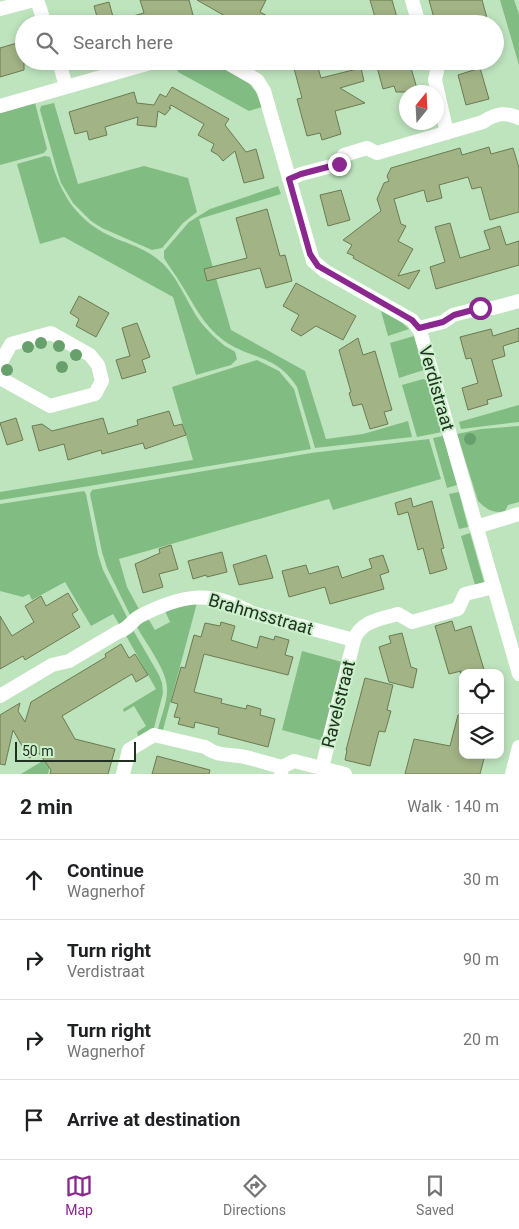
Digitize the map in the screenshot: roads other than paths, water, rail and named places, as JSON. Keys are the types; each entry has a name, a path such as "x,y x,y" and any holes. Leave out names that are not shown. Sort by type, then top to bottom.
{"street":[{"path":"0,9 36,0 42,15"},
{"path":"412,0 416,15"},
{"path":"61,70 66,87"},
{"path":"0,106 126,70"},
{"name":"Verdistraat","path":"240,70 261,85 310,254 318,266 412,320 419,328 519,674"},
{"path":"437,70 435,80 448,133"},
{"path":"289,179 339,164 344,155 367,148 377,153 448,133 508,113 519,118"},
{"path":"419,328 443,322 454,315 519,301"},
{"path":"0,364 11,344 51,333 90,355 98,364 102,381 95,394 50,406 0,378"},
{"path":"476,527 519,514"},
{"path":"354,640 365,624 398,614 412,622 458,609 465,594 494,587"},
{"name":"Brahmsstraat","path":"0,696 52,665 69,661 130,627 142,615 171,602 188,598 212,598 237,604 252,613 354,640"},
{"name":"Ravelstraat","path":"322,768 354,640"},
{"path":"123,774 129,750 154,734 205,747 212,752 228,756 238,756 281,771"},
{"path":"512,774 519,747"},
{"name":"Ravelstraat","path":"281,771 294,761 345,774"}]}
